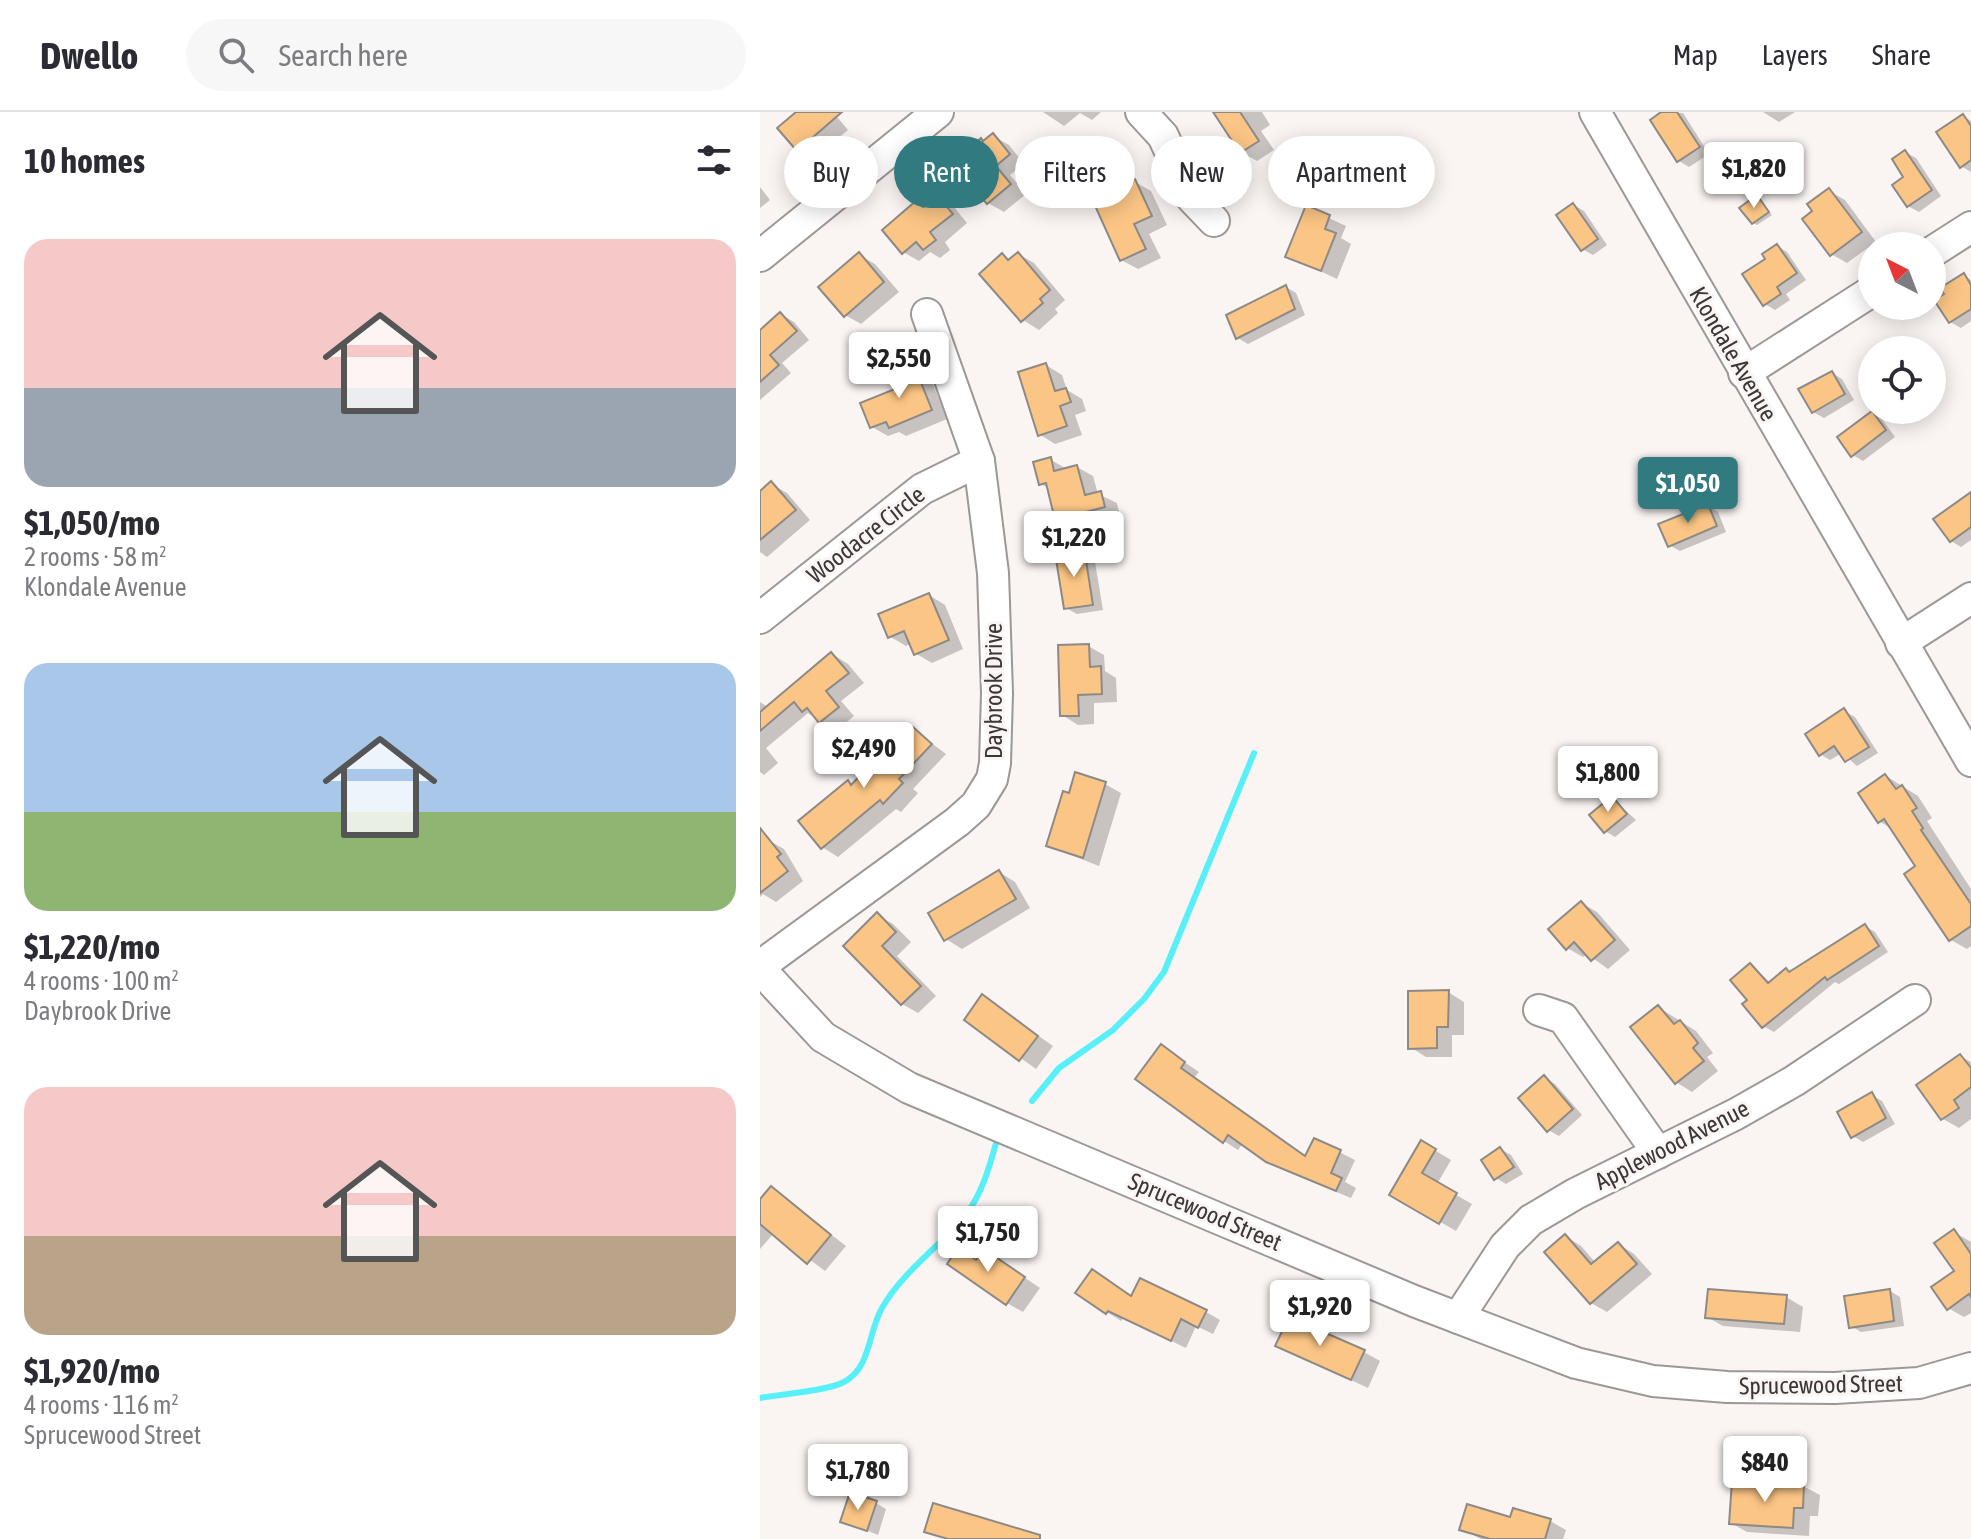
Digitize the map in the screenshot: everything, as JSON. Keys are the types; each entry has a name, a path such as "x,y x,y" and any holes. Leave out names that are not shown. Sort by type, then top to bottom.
{"street":[{"path":"760,256 938,112"},
{"path":"1141,112 1163,136 1191,197 1214,221"},
{"name":"Klondale Avenue","path":"1596,112 1744,373 1971,761"},
{"path":"1946,243 1971,227"},
{"path":"1744,373 1858,300"},
{"name":"Daybrook Drive","path":"760,968 957,822 976,805 992,779 997,693 993,573 979,461 927,314"},
{"name":"Woodacre Circle","path":"760,618 922,489 979,461"},
{"path":"1901,643 1971,598"},
{"name":"Sprucewood Street","path":"760,968 823,1037 909,1088 1458,1318 1576,1363 1653,1381 1727,1387 1835,1388 1919,1383 1971,1368"},
{"name":"Applewood Avenue","path":"1458,1318 1505,1246 1531,1220 1794,1081 1915,1000"},
{"path":"1539,1010 1563,1018 1658,1153"}],"building":[{"path":"796,112 842,112 814,136 784,136 777,128"},
{"path":"1213,112 1240,112 1259,141 1252,145 1252,136 1229,136"},
{"path":"1661,112 1677,112 1700,147 1677,162 1650,120"},
{"path":"1963,114 1971,126 1971,160 1960,168 1936,132"},
{"path":"999,140 1010,154 999,163"},
{"path":"1905,150 1932,190 1907,207 1892,185 1903,177 1892,159"},
{"path":"999,170 1011,184 999,194"},
{"path":"1135,179 1152,216 1134,224 1146,249 1120,261 1096,208 1135,208"},
{"path":"1829,188 1862,232 1830,256 1802,219 1812,211 1807,204"},
{"path":"1757,195 1769,212 1752,224 1739,208"},
{"path":"1573,203 1598,239 1581,251 1556,215"},
{"path":"908,208 948,208 953,214 930,232 936,240 923,250 916,242 902,254 882,230"},
{"path":"1305,208 1330,215 1325,229 1336,233 1321,271 1285,257"},
{"path":"1777,244 1797,273 1777,287 1781,294 1763,306 1742,274 1765,259 1762,254"},
{"path":"859,252 884,282 844,317 818,287"},
{"path":"1018,252 1050,290 1040,299 1043,303 1021,322 979,274 1002,253 1008,260"},
{"path":"1964,273 1971,285 1971,309 1949,323 1946,318 1946,284"},
{"path":"1286,285 1295,309 1236,339 1226,315"},
{"path":"780,312 797,331 770,355 779,365 760,382 760,330"},
{"path":"912,360 932,410 889,428 886,422 870,428 860,403 900,387 892,368"},
{"path":"1046,363 1055,391 1066,388 1071,402 1060,406 1067,426 1038,436 1018,372"},
{"path":"1832,371 1845,394 1812,413 1798,389"},
{"path":"1858,421 1858,424 1882,424 1886,430 1851,457 1837,437"},
{"path":"1051,457 1054,471 1077,465 1085,495 1101,491 1105,507 1055,520 1046,483 1039,485 1033,462"},
{"path":"771,481 796,510 760,540 760,491"},
{"path":"1971,492 1971,527 1950,542 1933,519"},
{"path":"1708,504 1717,526 1668,547 1658,524"},
{"path":"1084,548 1093,605 1064,609 1055,553"},
{"path":"929,593 949,640 914,655 904,631 888,638 878,614"},
{"path":"1089,644 1090,667 1101,666 1102,694 1078,695 1079,716 1060,716 1058,645"},
{"path":"831,652 849,673 826,691 839,707 819,723 807,708 802,712 794,702 760,731 760,712"},
{"path":"1844,708 1869,747 1845,762 1834,746 1819,756 1805,734"},
{"path":"913,727 932,744 899,779 903,783 883,804 880,800 821,849 798,821 848,780 851,785 889,745 893,749"},
{"path":"1075,772 1106,782 1083,858 1046,846 1063,791 1069,793"},
{"path":"1885,774 1896,789 1902,785 1917,808 1912,811 1923,828 1921,830 1971,904 1971,926 1949,941 1904,874 1915,866 1884,819 1878,823 1858,793"},
{"path":"1612,796 1627,814 1604,833 1589,815"},
{"path":"760,828 781,854 777,857 788,871 760,893"},
{"path":"999,870 1016,899 944,941 928,913"},
{"path":"1581,901 1615,940 1591,961 1574,942 1566,950 1548,929"},
{"path":"877,912 896,932 882,946 921,986 901,1005 843,946"},
{"path":"1865,924 1879,946 1827,980 1825,977 1762,1028 1742,1004 1747,1000 1730,980 1750,963 1768,983 1786,968 1789,972"},
{"path":"1449,990 1448,1027 1437,1027 1437,1048 1408,1049 1408,991"},
{"path":"982,994 1038,1036 1019,1061 964,1020"},
{"path":"1658,1005 1674,1024 1680,1020 1698,1043 1693,1048 1704,1061 1675,1084 1630,1027"},
{"path":"1161,1044 1185,1062 1181,1068 1305,1156 1314,1138 1341,1150 1331,1173 1342,1178 1336,1191 1266,1162 1228,1135 1223,1143 1135,1079"},
{"path":"1960,1054 1971,1068 1971,1087 1954,1100 1959,1108 1941,1120 1916,1085"},
{"path":"1544,1075 1573,1109 1547,1132 1518,1098"},
{"path":"1872,1092 1886,1118 1851,1138 1837,1112"},
{"path":"1421,1140 1436,1149 1422,1173 1457,1193 1439,1224 1389,1195"},
{"path":"1500,1147 1514,1167 1494,1180 1481,1160"},
{"path":"771,1186 831,1235 807,1264 760,1224 760,1199"},
{"path":"1954,1229 1971,1254 1971,1297 1969,1294 1947,1310 1931,1287 1954,1271 1934,1243"},
{"path":"1565,1234 1591,1264 1618,1242 1637,1264 1590,1304 1544,1252"},
{"path":"958,1248 976,1260 984,1249 1025,1277 1006,1305 947,1264"},
{"path":"1092,1269 1131,1296 1140,1278 1207,1310 1198,1328 1181,1319 1171,1341 1108,1311 1106,1314 1075,1293"},
{"path":"1708,1289 1787,1295 1784,1324 1705,1318"},
{"path":"1890,1289 1894,1321 1849,1328 1844,1296"},
{"path":"1289,1317 1365,1350 1351,1380 1275,1346"},
{"path":"1732,1481 1804,1484 1803,1508 1794,1508 1793,1528 1729,1524"},
{"path":"850,1492 877,1501 867,1531 840,1522"},
{"path":"933,1503 1040,1535 1040,1539 948,1539 924,1532"},
{"path":"1467,1504 1510,1517 1513,1508 1551,1519 1545,1539 1490,1539 1459,1530"}],"waterway":[{"path":"1032,1101 1059,1068 1113,1030 1144,999 1164,972 1254,753"},
{"path":"760,1398 827,1388 853,1376 864,1359 877,1317 891,1295 973,1205 997,1140"}]}
